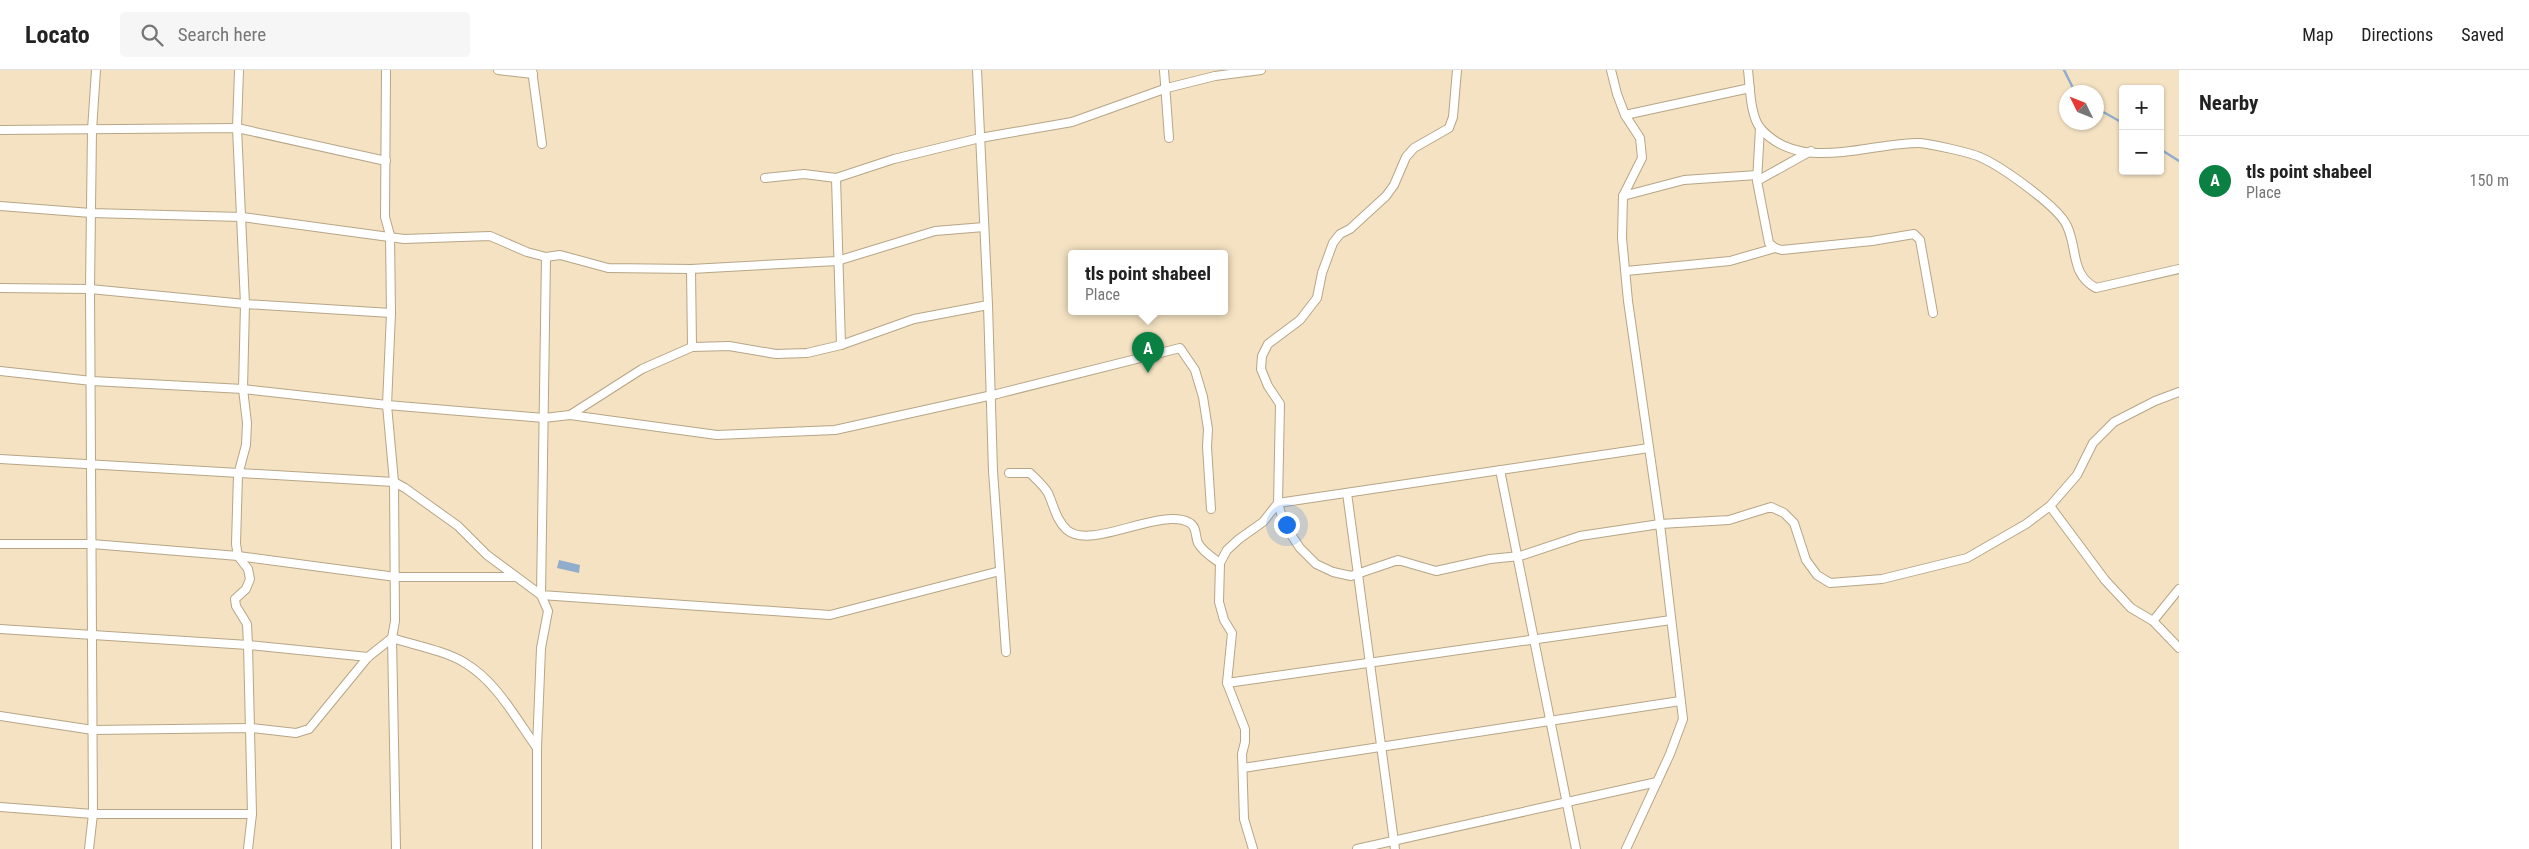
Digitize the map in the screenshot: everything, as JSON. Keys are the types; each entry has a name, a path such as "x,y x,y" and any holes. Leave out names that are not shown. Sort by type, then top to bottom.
{"street":[{"path":"89,849 93,814 90,289 92,130 96,70"},
{"path":"238,70 236,128 245,304 243,389 246,445 238,475 236,544 238,556 248,569 250,579 246,589 235,599 236,606 247,624 252,814 248,849"},
{"path":"386,70 385,217 390,235 391,313 387,405 394,482 396,577 396,621 392,638 396,849"},
{"path":"498,70 533,72 542,144"},
{"path":"977,70 988,305 992,472 1006,652"},
{"path":"1164,70 1167,88 1169,138"},
{"path":"766,178 804,174 836,178 894,158 980,138 1072,122 1167,88 1215,76 1261,70"},
{"path":"1457,70 1453,117 1449,128 1414,148 1406,156 1394,185 1386,196 1350,229 1340,234 1333,243 1327,258 1317,298 1300,320 1268,344 1262,356 1261,369 1268,386 1280,404 1278,503 1284,524 1300,548 1316,564 1333,572 1351,576 1398,560 1436,570 1490,559 1518,556 1580,536 1660,524 1729,520 1770,507 1784,513 1794,522 1806,560 1817,575 1830,583 1882,579 1967,558 2026,524 2050,506 2076,474 2093,443 2114,422 2155,401 2179,392"},
{"path":"1612,70 1617,94 1625,116 1640,138 1642,158 1622,196 1622,238 1660,524 1682,719 1670,754 1626,849"},
{"path":"1748,70 1752,104 1760,128 1757,178 1769,243 1775,248 1782,250 1872,241 1914,234 1920,240 1933,313"},
{"path":"1625,116 1750,88"},
{"path":"0,130 236,128 386,161"},
{"path":"1760,128 1790,149 1842,154 1920,143 1982,158 2057,211 2067,226 2077,265 2084,282 2096,288 2179,269"},
{"path":"1622,196 1684,180 1757,178 1811,151"},
{"path":"836,178 841,345"},
{"path":"0,206 91,213 242,217 390,235 404,239 490,236 527,252 546,257 560,255 608,268 691,269 837,261 936,231 984,227"},
{"path":"1626,271 1730,260 1775,248"},
{"path":"537,849 537,748 541,648 548,611 541,595 546,257"},
{"path":"691,269 692,347"},
{"path":"0,288 90,289 245,304 391,313"},
{"path":"570,415 642,369 692,347 729,346 776,354 807,354 841,345 914,319 988,305"},
{"path":"0,371 92,381 243,389 387,405 544,418 570,415 717,435 835,430 990,395 1180,348 1195,370 1203,396 1208,429 1207,447 1211,509"},
{"path":"1253,849 1244,819 1243,768 1245,729 1227,683 1232,634 1224,620 1219,602 1220,563 1228,550 1239,539 1263,522 1278,503 1649,448"},
{"path":"0,459 92,463 238,475 394,482 406,488 458,526 487,555 541,595 830,615 1000,571"},
{"path":"1500,470 1576,849"},
{"path":"1008,474 1030,473 1047,491 1058,520 1068,531 1080,535 1098,534 1140,526 1151,520 1182,520 1190,523 1196,531 1198,542 1206,552 1220,563"},
{"path":"1347,493 1395,849"},
{"path":"2050,506 2112,587 2131,608 2153,621 2179,648"},
{"path":"0,544 92,544 238,556 396,577 517,577"},
{"path":"2153,621 2179,589"},
{"path":"1227,683 1671,620"},
{"path":"0,629 248,645 368,658"},
{"path":"392,638 464,662 480,673 495,689 537,748"},
{"path":"0,716 93,730 251,728 296,733 309,729 368,658 392,638"},
{"path":"1243,768 1680,701"},
{"path":"1357,849 1657,782"},
{"path":"0,807 93,814 252,814"}],"water":[{"path":"559,560 580,565 579,573 557,568"}],"waterway":[{"path":"2064,70 2072,85"},
{"path":"2104,112 2119,121"},
{"path":"2164,152 2179,161"}],"place":[{"name":"tls point shabeel","path":"1148,373"}]}
